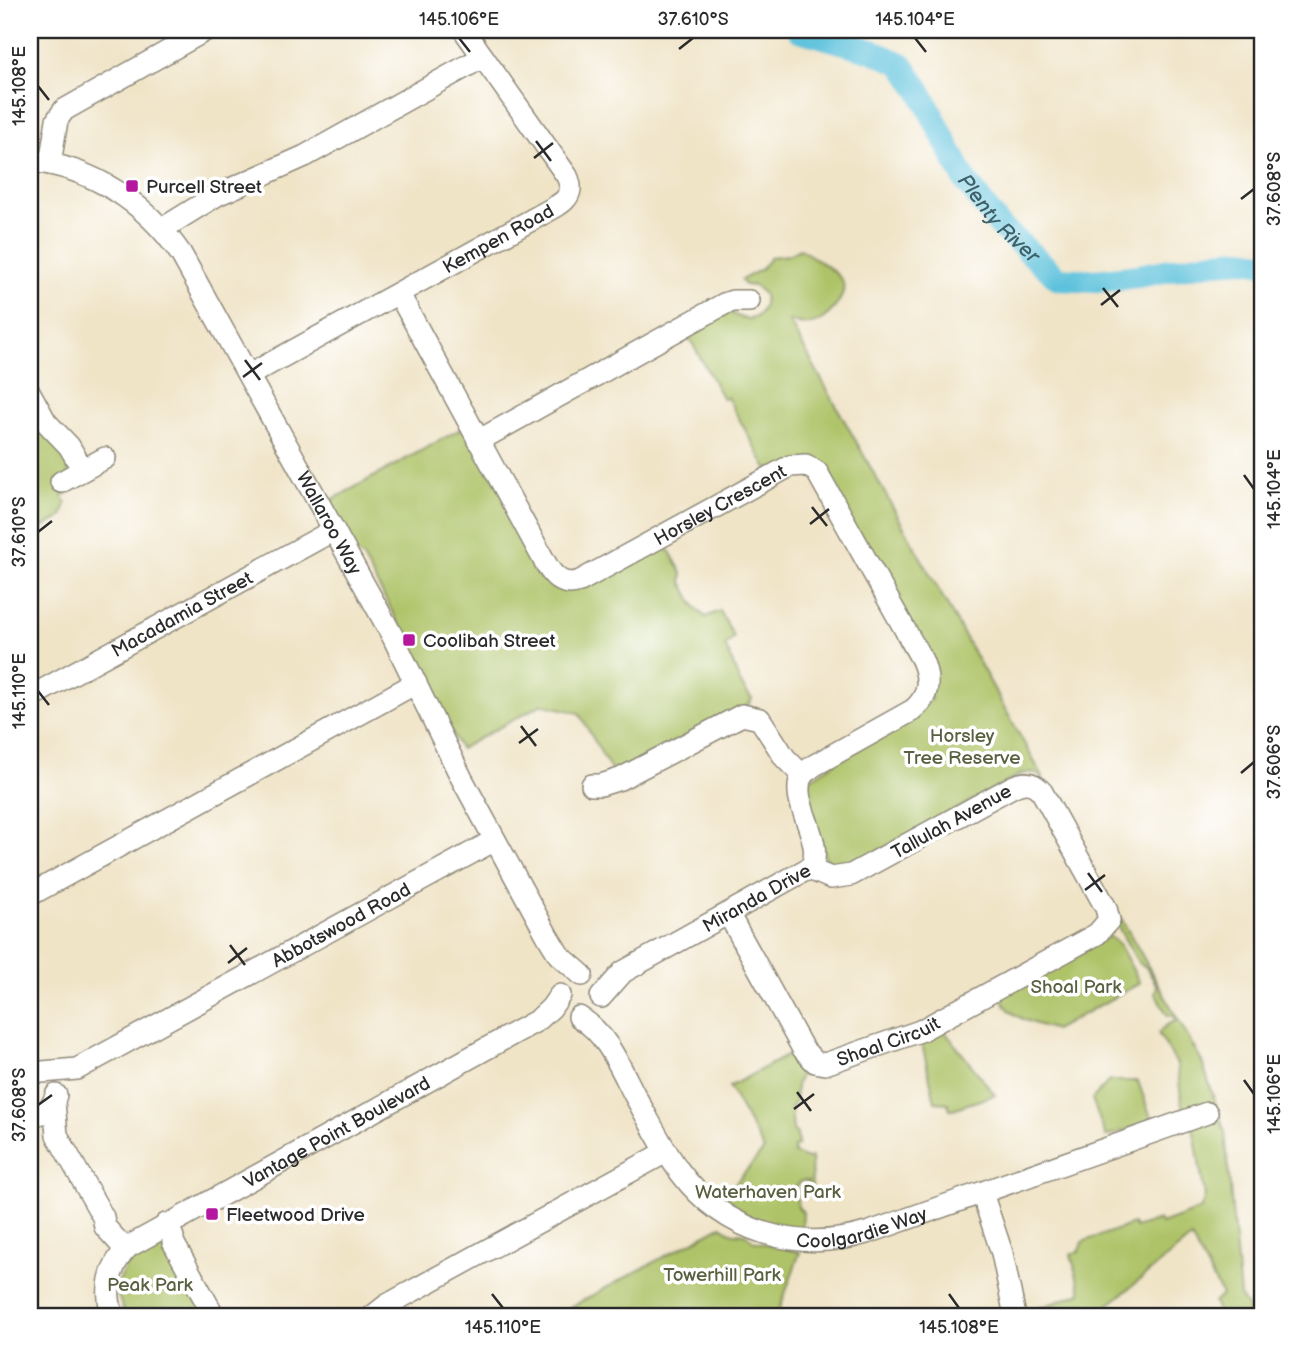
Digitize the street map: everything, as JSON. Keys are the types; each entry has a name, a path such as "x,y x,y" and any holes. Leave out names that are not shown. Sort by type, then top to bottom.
{"street":[{"path":"40,162 57,120 64,110 206,30"},
{"name":"Kempen Road","path":"249,376 566,200 570,192 567,176 464,30"},
{"path":"162,229 217,195 304,156 483,57"},
{"name":"Wallaroo Way","path":"40,162 75,171 111,188 142,209 162,229 187,264 334,530 416,683 457,769 559,955 585,976"},
{"name":"Horsley Crescent","path":"399,293 550,571 557,579 570,583 587,578 790,466 806,465 817,472 922,660 928,683 922,701 913,710 813,766 802,775"},
{"path":"478,440 724,304 749,301"},
{"path":"30,393 46,422 69,446 83,470"},
{"path":"61,482 105,458"},
{"name":"Macadamia Street","path":"30,697 334,530"},
{"path":"30,895 416,683"},
{"path":"592,785 620,779 735,717 754,716 764,723 785,758 802,775"},
{"name":"Miranda Drive","path":"585,976 623,972 729,915 812,865 814,848 798,787 802,775"},
{"name":"Tallulah Avenue","path":"812,865 831,878 845,877 1012,787 1028,782 1039,788 1107,908 1110,916 1108,924"},
{"name":"Abbotswood Road","path":"55,1100 77,1069 495,840"},
{"name":"Shoal Circuit","path":"729,915 803,1049 815,1062 825,1064 920,1031 1097,934 1108,924"},
{"name":"Wallaroo Way","path":"559,955 561,991"},
{"name":"Miranda Drive","path":"600,1000 623,972"},
{"path":"585,976 598,985 600,1000 592,1013 576,1016 563,1007 561,991 570,978 585,976"},
{"name":"Vantage Point Boulevard","path":"129,1246 167,1231 538,1020 561,991"},
{"name":"Coolgardie Way","path":"600,1000 602,1035"},
{"name":"Vantage Point Boulevard","path":"538,1020 576,1016"},
{"name":"Coolgardie Way","path":"576,1016 602,1035 666,1152 690,1185 718,1211 748,1227 799,1240 827,1242 848,1238 1207,1113"},
{"name":"Abbotswood Road","path":"34,1070 77,1069"},
{"path":"34,1070 53,1081 57,1135"},
{"path":"30,1115 45,1112 55,1100"},
{"path":"30,1115 57,1135 103,1217 105,1227 129,1246 113,1269 108,1288 113,1316"},
{"path":"373,1316 387,1305 666,1152"},
{"path":"982,1193 1002,1252 1015,1316"},
{"path":"167,1231 214,1316"}],"green space":[{"name":"Horsley Tree Reserve","path":"800,249 837,274 843,285 843,292 836,306 823,319 810,324 789,321 1044,779 1033,772 1021,774 850,867 836,867 825,857 807,792 808,780 931,700 828,474 767,469 727,397 723,399 690,339 677,345 675,340 728,312 745,319 755,318 763,308 764,294 755,286 745,285 741,280 760,270 771,257 788,255"},
{"path":"30,408 69,462 68,487 72,491 62,497 66,503 62,517 30,534"},
{"path":"464,427 557,587 663,544 668,548 682,573 682,582 695,607 705,617 720,611 734,637 725,646 739,680 752,699 748,706 613,774 579,713 542,704 460,749 443,713 436,709 410,653 410,644 363,558 354,552 328,502"},
{"path":"1117,911 1202,1062 1225,1132 1240,1296 1247,1306 1248,1316 1219,1314 1214,1303 1222,1295 1191,1238 1095,1316 1022,1314 1081,1293 1071,1254 1079,1252 1082,1242 1133,1224 1135,1228 1159,1220 1161,1224 1201,1209 1205,1196 1193,1126 1183,1114 1177,1064 1158,1033 1176,1021 1173,1015 1168,1016 1155,993 1157,986 1146,967 1139,964 1118,927 1120,921"},
{"name":"Shoal Park","path":"1109,936 1119,944 1140,983 1055,1030 1022,1019 1004,1003 1001,995"},
{"path":"942,1028 995,1095 950,1110 948,1103 935,1102 921,1039"},
{"name":"Waterhaven Park","path":"795,1051 804,1064 796,1086 795,1103 791,1108 793,1130 797,1134 798,1145 794,1147 794,1154 811,1158 812,1188 809,1187 808,1181 801,1181 796,1187 798,1207 803,1212 802,1229 747,1218 744,1212 722,1199 764,1150 729,1087"},
{"path":"1109,1081 1138,1081 1152,1121 1106,1137 1092,1099"},
{"name":"Towerhill Park","path":"721,1226 733,1233 747,1235 753,1241 800,1252 777,1316 554,1316"},
{"name":"Peak Park","path":"155,1242 165,1246 206,1316 125,1316 116,1289 129,1257"}],"waterway":[{"name":"Plenty River","path":"799,30 872,51 902,64 920,91 965,180 999,225 1059,279 1095,281 1214,262 1243,260 1263,263"}],"place":[{"name":"Purcell Street","path":"132,186"},
{"name":"Coolibah Street","path":"409,640"},
{"name":"Fleetwood Drive","path":"212,1214"}]}
